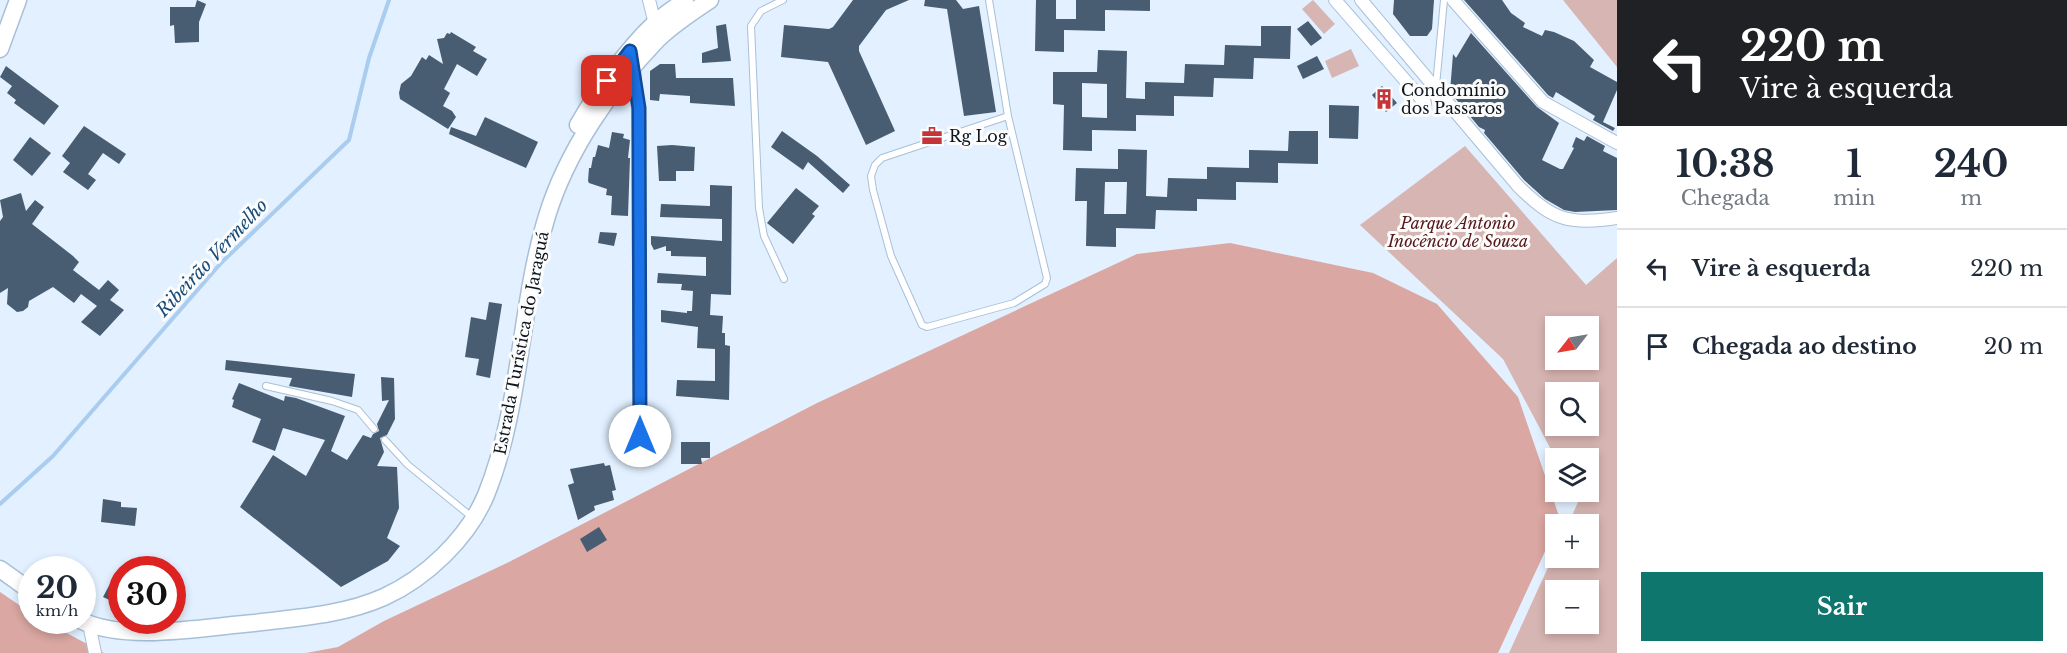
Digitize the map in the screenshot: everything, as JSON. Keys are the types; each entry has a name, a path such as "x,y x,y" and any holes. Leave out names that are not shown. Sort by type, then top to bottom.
{"main road":[{"path":"0,49 18,0"},
{"name":"Estrada Turística do Jaraguá","path":"96,625 139,632 280,620 339,611 382,598 407,585 431,566 455,542 473,519 485,496 496,466 510,406 522,333 544,227 563,171 567,146 591,102 685,0"},
{"name":"Estrada Turística do Jaraguá","path":"656,31 710,0"},
{"path":"0,569 18,582"}],"street":[{"path":"649,0 656,31"},
{"path":"1335,0 1425,104"},
{"path":"1361,0 1518,186 1539,207 1568,220 1617,218"},
{"path":"1453,0 1543,102 1617,143"},
{"path":"632,59 639,108 640,436"},
{"path":"89,634 95,653"}],"lane":[{"path":"783,0 761,11 751,26 759,208 764,236 784,279"},
{"path":"989,0 1008,116 1047,278 1045,284 1014,303 927,327 922,325 891,256 873,190 871,176 875,165 882,158 1008,116"},
{"path":"1436,88 1444,0"},
{"path":"266,386 332,401 358,410 375,429"},
{"path":"385,440 408,465 473,519"}],"green space":[{"path":"1313,0 1335,24 1324,34 1302,9"},
{"path":"1563,0 1617,0 1617,67"},
{"path":"1351,49 1359,66 1332,78 1325,61"},
{"name":"Parque Antonio Inocêncio de Souza","path":"1465,146 1586,285 1617,258 1617,653 1509,653 1548,568 1599,568 1599,514 1573,514 1578,502 1599,502 1599,448 1550,448 1503,359 1360,225"}],"shaded area":[{"path":"1230,243 1373,273 1437,304 1518,397 1545,475 1545,502 1554,502 1558,514 1545,514 1545,551 1498,653 306,653 338,647 384,621 509,562 817,403 1137,254"},
{"path":"0,592 18,604 18,634 68,634 104,653 0,653"}],"building":[{"path":"197,0 206,4 199,22 199,42 175,43 174,25 170,26 170,7 195,7"},
{"path":"853,0 909,0 886,10 859,46 859,51 895,131 866,145 828,62 781,57 784,25 829,29 833,27"},
{"path":"925,0 956,0 963,9 979,6 996,112 964,116 947,9 924,6"},
{"path":"1036,0 1056,0 1056,19 1076,19 1076,0 1150,0 1150,11 1105,10 1105,31 1064,30 1064,52 1035,51"},
{"path":"1394,0 1434,0 1432,29 1427,36 1410,36 1393,14"},
{"path":"1464,0 1502,0 1511,13 1525,23 1523,27 1542,36 1545,30 1574,41 1594,60 1590,67 1617,82 1617,90 1603,122 1615,128 1613,131 1593,120 1595,116 1556,92 1553,98 1548,95"},
{"path":"1308,21 1322,38 1311,46 1297,29"},
{"path":"726,24 731,61 702,63 702,53 718,48 716,26"},
{"path":"1261,26 1291,26 1290,59 1254,58 1253,79 1214,78 1213,97 1174,96 1174,116 1136,115 1136,131 1092,130 1092,151 1063,150 1064,105 1053,104 1053,72 1097,72 1098,50 1127,51 1126,98 1145,99 1145,82 1184,83 1185,64 1224,65 1225,45 1261,46","holes":["1082,83 1107,84 1107,118 1082,117"]},
{"path":"451,32 476,47 473,51 487,59 477,76 457,64 444,89 450,93 443,106 452,111 456,117 448,129 400,99 399,93 401,84 411,76 422,57 426,60 429,55 443,64 437,39 444,38 447,33"},
{"path":"1471,33 1537,107 1559,123 1542,160 1563,169 1574,148 1572,147 1576,137 1584,141 1587,136 1605,146 1603,151 1617,158 1617,210 1575,212 1564,210 1545,199 1524,180 1484,133 1485,130 1479,127 1450,92 1453,54 1456,58"},
{"path":"1317,56 1324,69 1303,79 1297,66"},
{"path":"660,64 675,64 676,78 733,78 735,106 690,103 690,96 660,94 659,101 650,100 650,71"},
{"path":"6,66 59,106 44,125 14,103 16,100 7,93 12,86 0,77"},
{"name":"Condomínio dos Passaros","path":"1382,86 1397,103 1386,112 1372,95"},
{"path":"1329,105 1359,106 1358,139 1329,138"},
{"path":"485,117 538,142 526,168 449,134 451,127 476,136"},
{"path":"84,126 126,154 119,164 103,153 88,174 96,180 88,190 63,172 70,163 62,156"},
{"path":"782,131 817,156 850,185 843,193 808,162 803,170 771,147"},
{"path":"1289,131 1318,131 1318,164 1278,163 1278,183 1236,182 1236,200 1197,199 1197,211 1156,210 1155,229 1116,228 1116,247 1086,246 1087,201 1075,201 1076,168 1118,169 1118,149 1147,150 1146,196 1167,197 1168,178 1207,179 1207,167 1249,168 1249,150 1288,151","holes":["1105,182 1127,182 1126,214 1104,214"]},
{"path":"612,132 624,134 623,138 630,140 628,216 611,215 612,196 606,195 607,189 588,181 589,168 591,168 598,145 609,148"},
{"path":"30,137 51,153 32,176 13,160"},
{"path":"657,146 695,147 694,171 676,171 676,181 659,181"},
{"path":"710,185 732,186 731,295 711,294 710,315 723,316 722,333 725,333 725,345 730,346 729,400 676,396 677,380 715,381 715,349 697,348 698,327 661,322 661,310 687,313 687,311 692,311 693,291 681,290 682,284 657,283 658,273 706,276 706,257 671,256 671,251 666,251 666,246 654,250 651,244 651,236 722,241 722,219 660,217 661,204 710,206"},
{"path":"796,188 819,206 812,214 815,216 793,244 767,223"},
{"path":"21,193 26,211 35,200 44,207 32,224 79,262 73,270 99,290 108,280 119,290 110,300 124,310 100,336 81,322 97,306 81,294 74,303 53,287 29,301 28,307 23,311 17,312 7,304 8,288 0,293 0,221 3,217 0,200"},
{"path":"600,232 617,233 614,246 598,243"},
{"path":"489,302 502,304 490,378 476,375 479,359 465,357 471,317 486,320"},
{"path":"226,360 355,374 352,397 289,386 292,378 225,370"},
{"path":"381,377 394,378 395,419 387,435 380,438 384,452 377,466 397,467 399,508 387,538 400,546 388,561 341,587 240,507 273,455 306,476 325,440 283,428 275,451 252,442 261,419 232,407 234,400 232,399 239,383 284,401 285,396 296,398 345,416 331,451 347,460 363,435 371,438 379,431 377,424 389,400 382,401"},
{"path":"681,442 710,442 710,458 701,458 702,464 681,464"},
{"path":"604,463 605,466 610,465 616,490 612,491 614,500 594,506 595,510 578,520 568,485 574,483 570,469"},
{"path":"103,499 121,502 121,507 137,508 135,526 101,522"},
{"path":"599,527 607,540 587,552 580,539"},
{"path":"108,588 108,599 103,597"}],"waterway":[{"name":"Ribeirão Vermelho","path":"0,504 53,456 221,263 349,140 369,58 389,0"}],"place":[{"name":"Condomínio dos Passaros","path":"1384,99"},
{"name":"Rg Log","path":"932,136"}],"route":[{"path":"607,81 630,51 639,108 640,436"}]}
